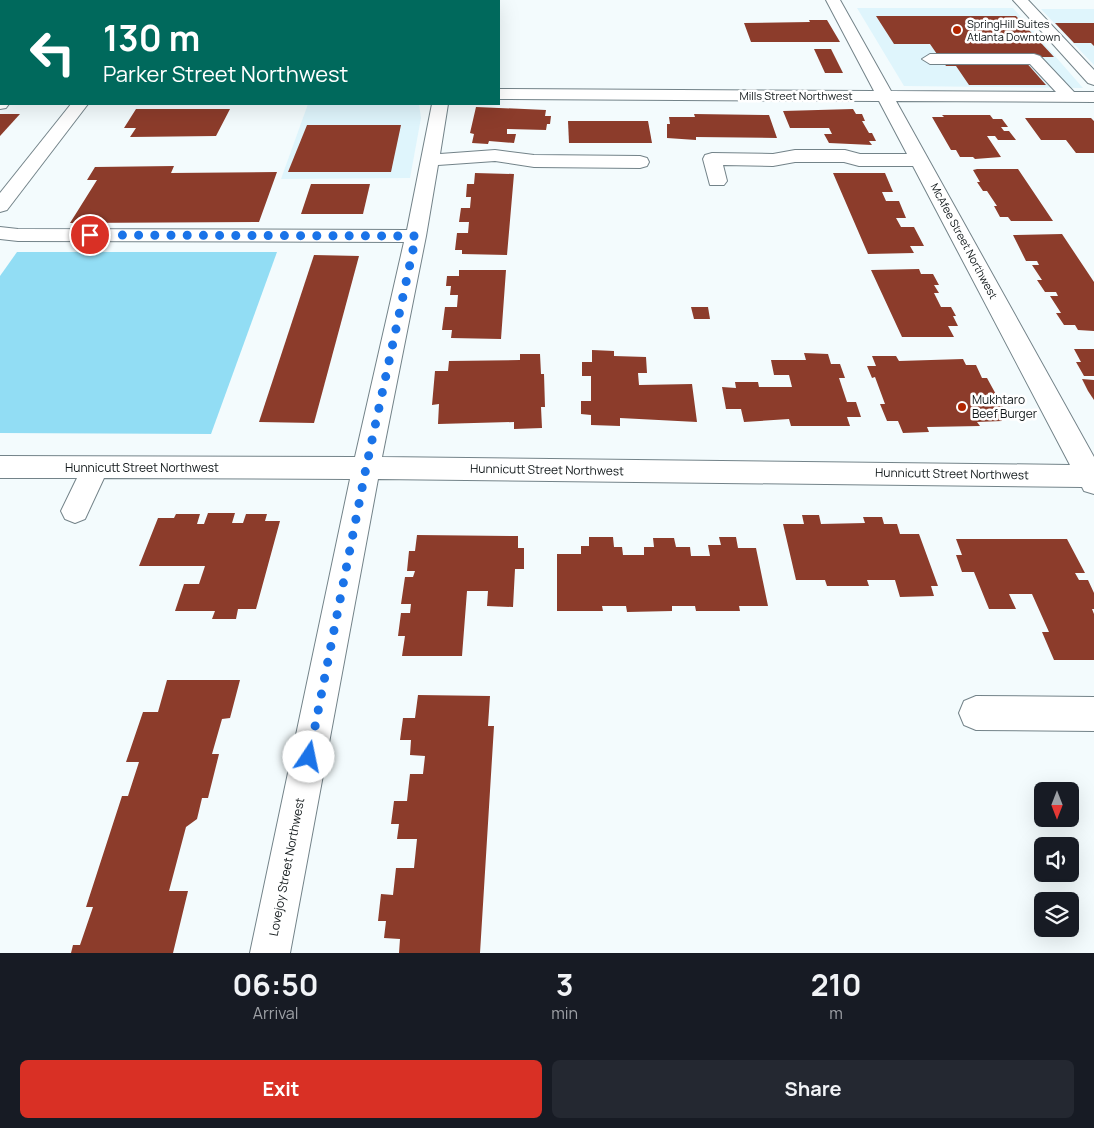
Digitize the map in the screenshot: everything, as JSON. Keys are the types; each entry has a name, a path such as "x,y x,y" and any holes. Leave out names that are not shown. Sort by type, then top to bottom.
{"street":[{"name":"McAfee Street Northwest","path":"833,0 1092,478"},
{"path":"1020,0 1094,80"},
{"path":"973,96 949,78 925,53 1034,59 1070,97"},
{"name":"Mills Street Northwest","path":"500,94 1094,97"},
{"path":"0,206 79,105"},
{"name":"Lovejoy Street Northwest","path":"270,953 366,468 416,236 440,105"},
{"path":"717,181 712,159 773,160 802,167 850,167 859,160 920,160"},
{"path":"430,160 462,160 477,165 521,165 534,161 640,162"},
{"path":"0,173 26,173"},
{"path":"0,233 18,235 416,236"},
{"name":"Hunnicutt Street Northwest","path":"0,467 366,468 1092,478"},
{"path":"75,511 96,468"},
{"path":"976,713 1094,714"}],"shaded area":[{"path":"857,8 1013,8 1083,88 904,86"},
{"path":"1041,9 1094,9 1094,65"},
{"path":"308,105 419,105 421,118 410,178 281,179"},
{"path":"17,252 277,252 211,434 0,433 0,276"}],"building":[{"name":"SpringHill Suites Atlanta Downtown","path":"876,16 1016,16 1054,57 939,57 930,44 894,44"},
{"path":"809,20 827,20 840,42 751,42 744,23 810,22"},
{"path":"1055,23 1094,23 1094,46 1091,43 1074,43"},
{"path":"814,49 831,49 843,73 825,73"},
{"path":"942,60 1024,60 1046,85 969,85 956,66 946,66"},
{"path":"476,107 546,110 545,116 551,116 550,124 547,124 546,130 507,129 507,134 516,134 514,143 489,141 488,144 472,143 474,134 470,133"},
{"path":"136,109 230,109 216,136 130,137 136,128 124,128"},
{"path":"853,109 856,114 862,114 865,121 862,121 876,141 869,141 872,145 829,143 824,134 832,134 829,128 790,128 783,111"},
{"path":"0,114 20,114 0,136"},
{"path":"694,114 769,115 777,138 696,137 696,140 667,138 667,124 670,124 669,117 695,117"},
{"path":"942,115 990,115 993,119 1002,119 1008,127 1001,127 1004,131 1009,131 1016,140 998,140 995,136 987,136 1001,157 975,159 973,157 960,157 956,150 951,150 932,117 944,117"},
{"path":"1025,118 1091,118 1094,121 1094,153 1076,153 1066,140 1041,140"},
{"path":"568,121 648,121 652,143 569,143"},
{"path":"307,125 401,125 391,172 288,172"},
{"path":"174,166 171,173 277,172 259,222 70,223 97,180 87,180 95,167"},
{"path":"1018,169 1053,221 1011,221 1008,217 1000,217 994,206 997,206 987,191 983,191 977,182 980,182 973,170"},
{"path":"475,173 514,174 507,255 462,254 462,250 455,250 457,233 468,233 469,222 459,222 461,208 470,208 471,197 466,197 467,184 474,184"},
{"path":"833,173 885,173 893,192 882,192 886,201 899,201 906,218 896,218 901,227 914,227 924,246 910,246 914,253 868,254"},
{"path":"311,184 370,184 363,214 301,214"},
{"path":"1062,234 1094,282 1094,331 1078,330 1075,325 1064,325 1056,313 1061,313 1050,296 1058,296 1056,292 1045,292 1037,280 1042,280 1032,265 1039,265 1037,261 1026,261 1013,235"},
{"path":"314,255 359,256 314,423 259,422"},
{"path":"919,269 921,274 933,274 939,285 934,285 939,293 934,293 941,307 951,307 956,316 953,316 958,326 948,326 954,337 902,337 871,270"},
{"path":"459,270 506,270 501,339 451,338 452,330 442,330 445,307 457,307 458,295 450,295 451,286 446,286 447,276 459,276"},
{"path":"691,307 708,307 710,319 694,319"},
{"path":"1074,349 1094,349 1094,376 1084,376 1076,362 1081,362"},
{"path":"592,350 614,351 614,356 646,357 647,373 638,373 639,385 692,384 697,422 620,418 620,426 591,425 591,415 581,414 581,401 591,401 591,376 582,376 582,362 592,362"},
{"path":"804,353 828,354 831,364 840,364 845,378 839,378 847,402 856,402 861,417 847,417 850,426 791,426 789,419 744,422 741,409 726,409 722,387 736,388 735,382 758,382 759,387 792,387 789,375 774,375 771,360 806,360"},
{"path":"520,354 540,354 541,374 544,374 545,407 541,407 542,428 514,429 514,422 438,424 439,404 432,405 435,371 448,371 449,361 520,360"},
{"path":"872,356 896,356 899,361 963,359 966,365 976,365 982,378 987,378 1004,409 996,409 1002,421 977,422 980,426 927,427 929,432 903,433 898,421 887,421 880,404 885,404 875,377 872,378 867,366 876,366"},
{"path":"1082,379 1094,380 1094,400 1088,391"},
{"path":"208,513 235,513 232,523 243,523 246,514 267,514 265,521 280,521 256,609 238,609 236,619 212,619 215,611 175,611 184,584 199,584 205,566 139,566 158,518 174,518 176,514 200,514 197,524 204,524"},
{"path":"802,515 819,515 821,524 865,523 863,517 882,517 884,524 897,524 900,534 919,534 938,586 931,586 934,596 900,597 895,580 867,580 869,586 827,586 825,580 796,580 783,524 804,524"},
{"path":"417,535 518,536 518,548 524,548 524,569 515,569 513,607 487,606 488,591 467,591 462,656 402,656 405,636 398,636 401,613 410,613 411,604 401,604 405,577 413,577 415,571 407,571 409,551 415,551"},
{"path":"589,537 613,537 614,547 622,547 623,555 644,555 644,547 654,547 653,538 674,538 676,547 690,547 691,556 710,556 708,545 721,545 719,537 736,537 738,548 756,548 768,606 739,606 740,611 696,611 695,606 672,606 672,611 627,612 626,606 602,606 603,611 557,611 557,554 581,554 581,546 589,546"},
{"path":"956,539 1067,539 1085,573 1075,573 1079,580 1088,580 1094,593 1094,609 1092,609 1094,614 1094,660 1054,660 1042,632 1049,632 1032,594 1009,594 1016,609 989,609 974,572 962,572 956,555 962,555"},
{"path":"167,680 240,680 230,718 222,719 212,754 219,754 208,798 202,798 197,819 186,827 169,891 188,891 173,953 71,953 73,945 80,945 93,907 86,907 122,796 128,796 139,762 126,762 143,712 158,712"},
{"path":"418,695 490,696 488,726 494,726 480,953 399,953 400,939 384,938 386,921 378,921 381,894 393,895 396,868 414,868 417,839 397,839 399,824 391,824 394,801 407,801 410,774 423,774 425,756 410,755 411,740 400,740 403,718 415,718"}],"place":[{"name":"SpringHill Suites Atlanta Downtown","path":"957,30"},
{"name":"Mukhtaro Beef Burger","path":"962,407"}],"route":[{"path":"90,235 416,236 366,468 309,757"}]}
